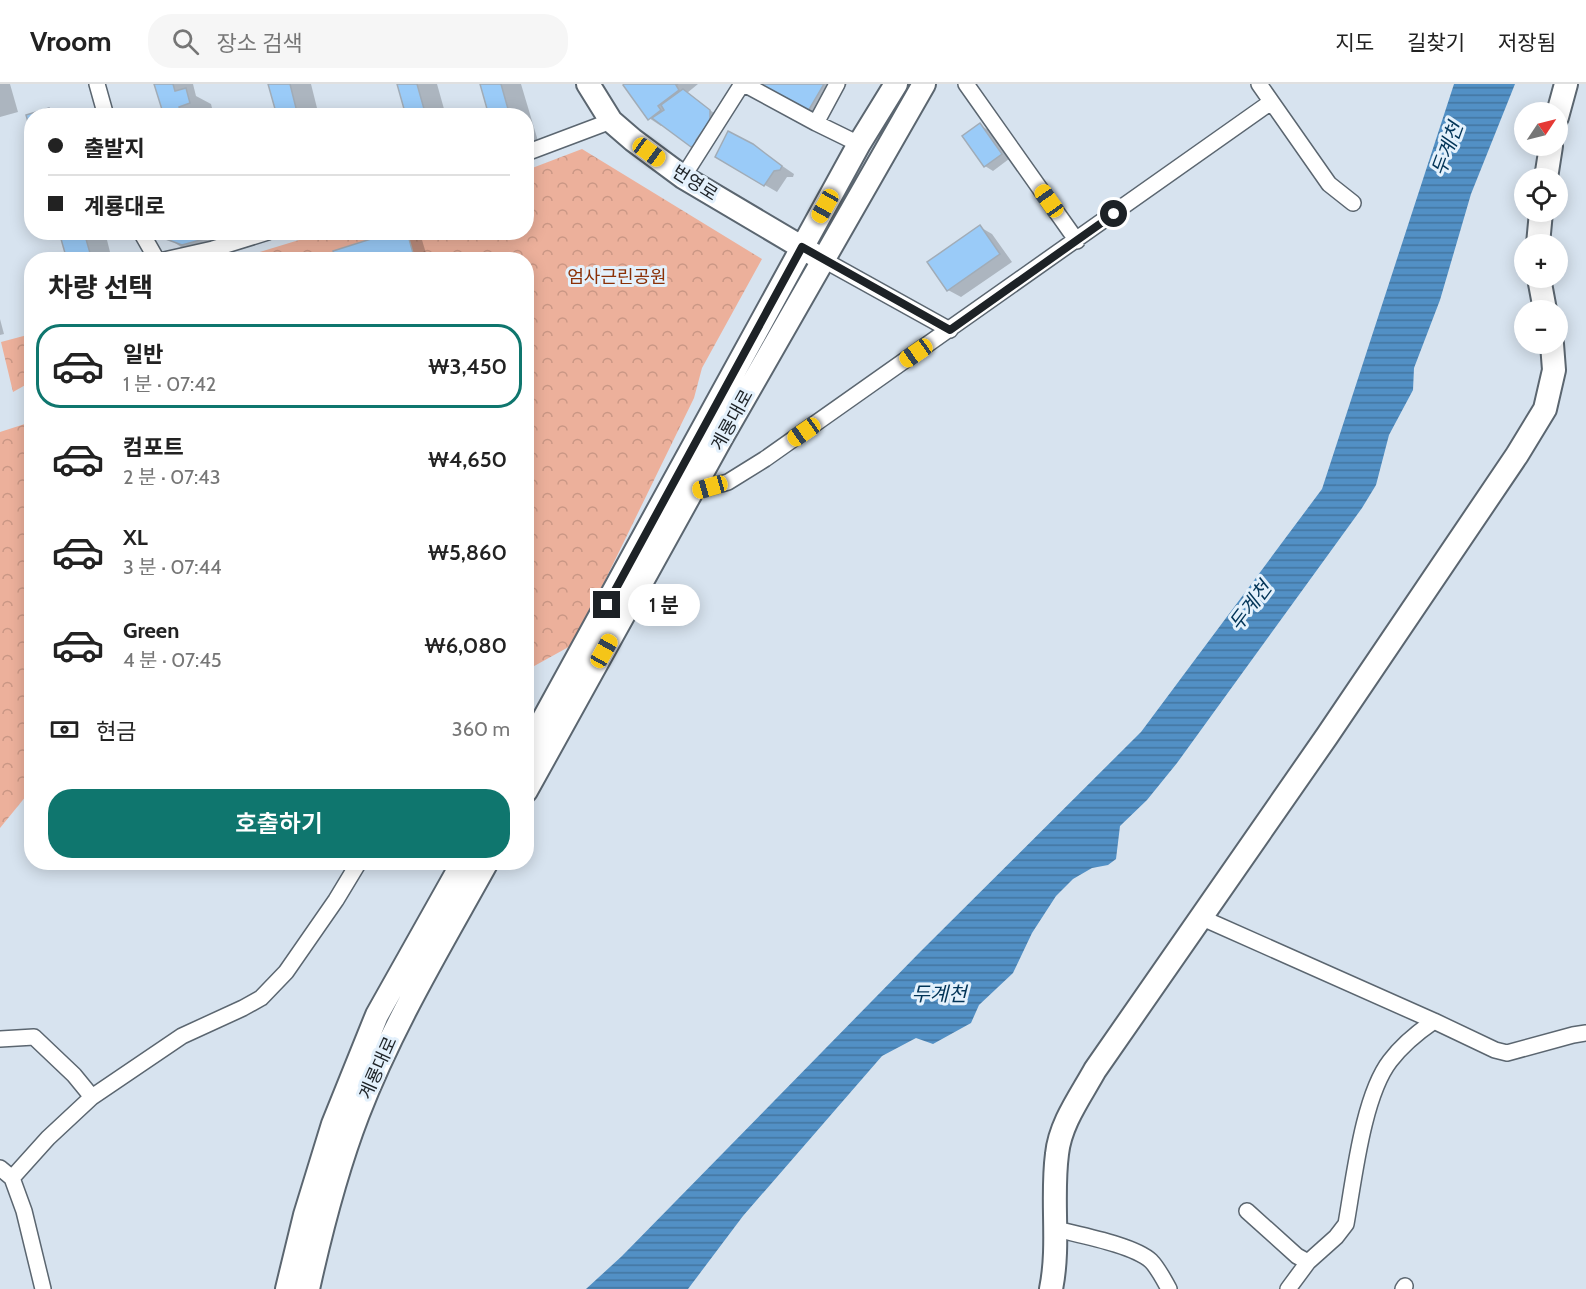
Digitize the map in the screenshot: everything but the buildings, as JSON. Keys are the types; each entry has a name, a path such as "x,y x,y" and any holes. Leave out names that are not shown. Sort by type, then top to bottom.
{"main road":[{"name":"번영로","path":"588,84 611,121 633,140 683,177 822,259"},
{"name":"계룡대로","path":"534,736 859,144 896,84"},
{"name":"계룡대로","path":"534,777 822,259 886,153 924,84"},
{"path":"1561,102 1566,84"},
{"path":"1050,1289 1056,1229 1057,1154 1063,1128 1095,1070 1334,726 1517,455 1545,409 1554,370 1553,354"},
{"name":"계룡대로","path":"287,1289 305,1215 333,1124 377,1015 459,870"},
{"name":"계룡대로","path":"308,1289 324,1217 358,1114 405,1010 483,870"}],"street":[{"path":"97,84 104,108"},
{"path":"683,177 743,84 859,144"},
{"path":"816,123 837,84"},
{"path":"966,84 1077,241"},
{"path":"1259,84 1329,184 1353,203"},
{"path":"693,492 728,482 765,459 1271,102"},
{"path":"534,150 611,121"},
{"path":"200,252 242,240"},
{"path":"822,259 950,330"},
{"path":"43,1289 24,1211 6,1173 92,1097 182,1036 261,998 286,972 354,870"},
{"path":"1200,917 1495,1050 1507,1053 1586,1033"},
{"path":"1288,1289 1308,1262 1336,1237 1346,1224 1374,1089 1389,1061 1413,1035 1434,1021"},
{"path":"0,1040 34,1037 74,1075 92,1097"},
{"path":"1247,1211 1297,1256 1308,1262"},
{"path":"1056,1229 1140,1254 1151,1261 1169,1289"}],"green space":[{"name":"엄사근린공원","path":"582,149 762,259 702,368 694,398 574,644 534,666 534,252 259,252 299,240 534,240 534,167"},
{"path":"24,336 24,386 13,392 1,342"},
{"path":"24,424 24,799 0,828 0,432"}],"water":[{"name":"두계천","path":"1454,84 1515,84 1471,194 1440,300 1414,368 1413,390 1389,435 1376,485 1362,508 1177,763 1147,800 1120,826 1116,859 1108,865 1092,868 1073,879 1056,896 1032,933 1013,973 979,1005 971,1023 933,1044 916,1038 882,1056 743,1216 688,1289 586,1289 622,1256 921,951 1141,732 1322,489"}],"route":[{"path":"607,605 802,247 950,330 1114,214"}]}
